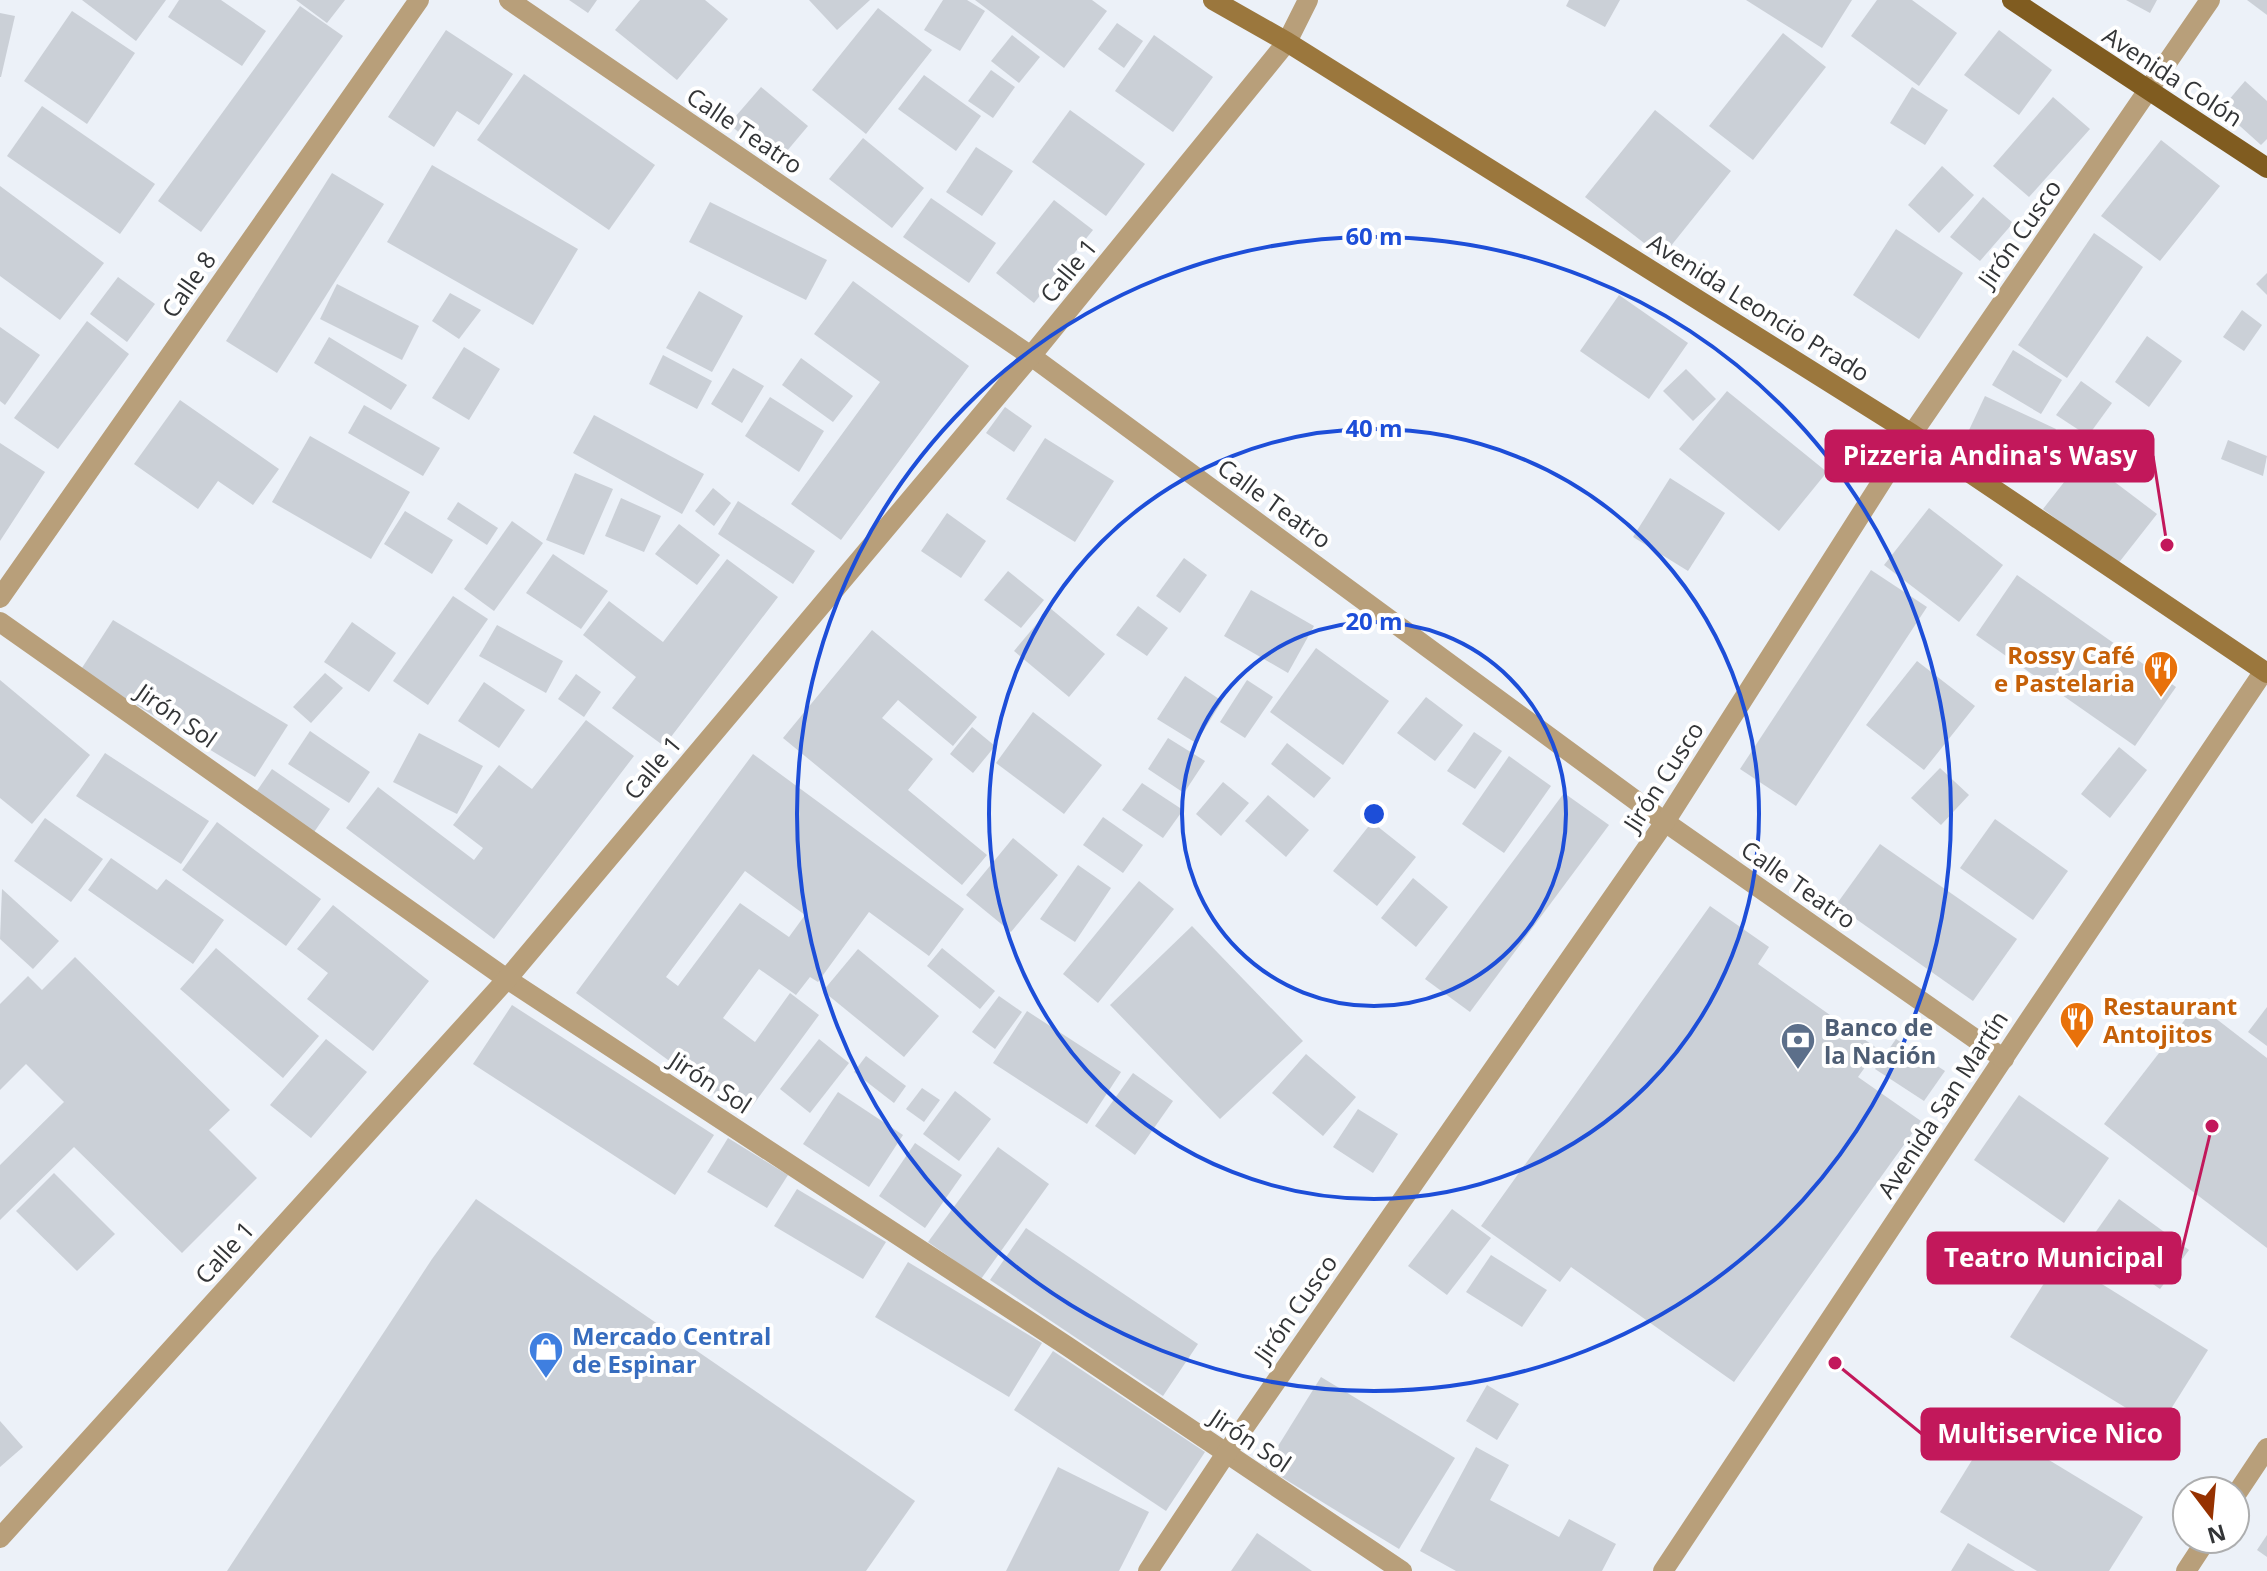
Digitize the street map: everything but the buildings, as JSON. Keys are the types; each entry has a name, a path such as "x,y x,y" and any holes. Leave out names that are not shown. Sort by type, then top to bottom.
{"main road":[{"name":"Avenida Leoncio Prado","path":"1213,0 1287,42 1912,434 2266,671"},
{"name":"Avenida Colón","path":"2012,0 2267,168"}],"street":[{"name":"Calle 8","path":"0,598 419,0"},
{"name":"Calle Teatro","path":"509,0 1031,356 1665,822 2004,1059"},
{"name":"Calle 1","path":"0,1538 507,979 1031,356 1287,42 1308,0"},
{"name":"Jirón Cusco","path":"1148,1571 1225,1455 1665,822 1912,434 2210,0"},
{"name":"Jirón Sol","path":"0,622 507,979 1054,1337 1225,1455 1402,1571"},
{"name":"Avenida San Martín","path":"1663,1571 2266,671"},
{"path":"2249,1475 2267,1448"}],"place":[{"name":"Pizzeria Andina's Wasy","path":"2167,545"},
{"name":"Rossy Café e Pastelaria","path":"2161,699"},
{"name":"Restaurant Antojitos","path":"2077,1050"},
{"name":"Banco de la Nación","path":"1798,1071"},
{"name":"Teatro Municipal","path":"2212,1126"},
{"name":"Multiservice Nico","path":"1835,1363"},
{"name":"Mercado Central de Espinar","path":"546,1380"}]}
